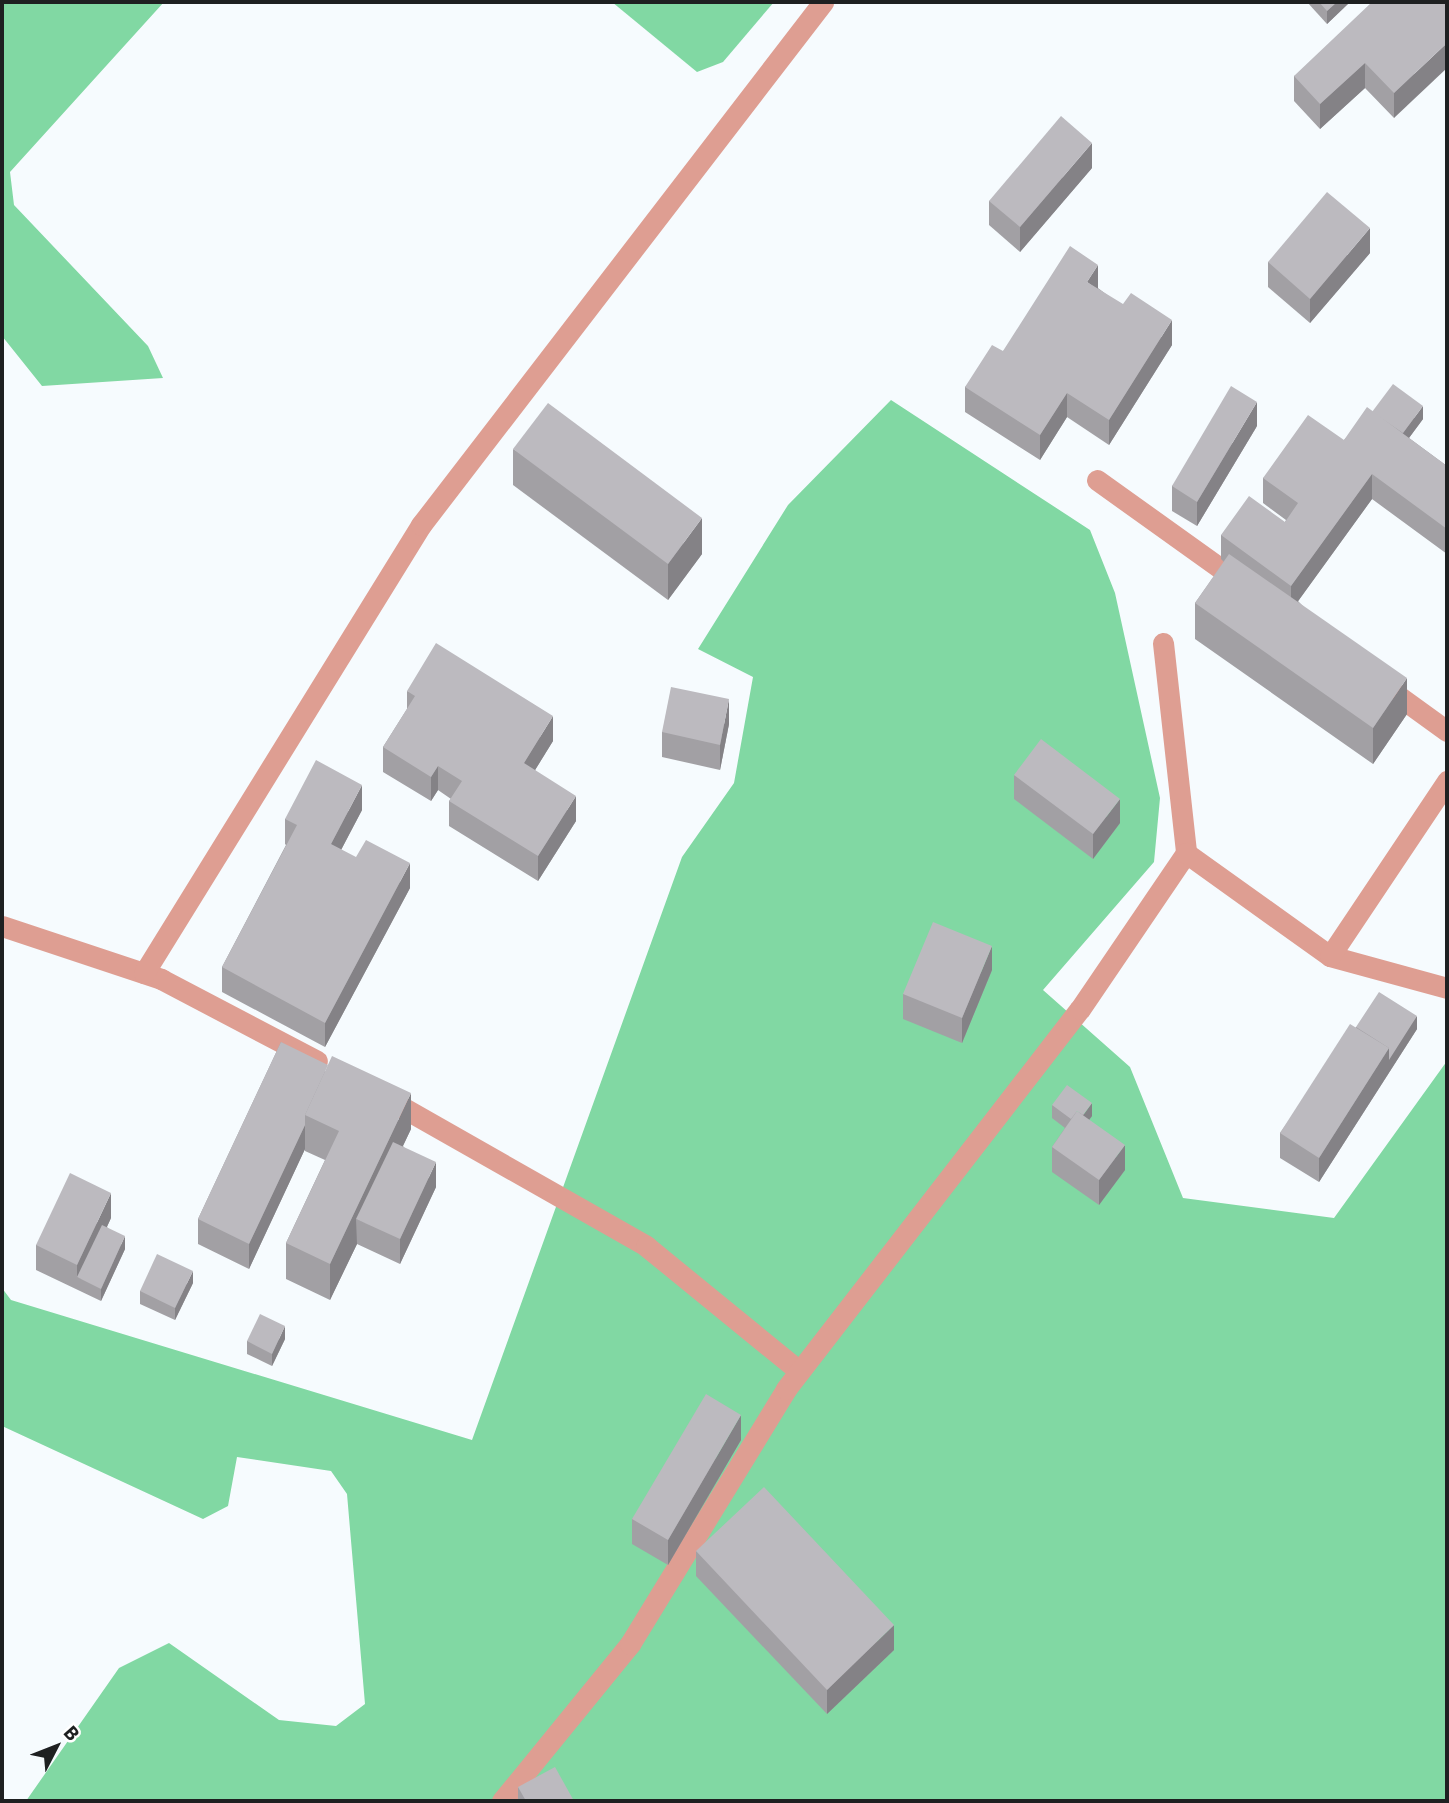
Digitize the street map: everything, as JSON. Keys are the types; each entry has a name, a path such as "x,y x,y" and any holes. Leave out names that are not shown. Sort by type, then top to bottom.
{"street":[{"path":"144,973 421,524 823,2"},
{"path":"1097,480 1255,594"},
{"path":"502,1801 630,1644 799,1371 1080,1009 1186,853 1163,643"},
{"path":"1368,674 1447,731"},
{"path":"1330,956 1373,901 1447,781"},
{"path":"1186,853 1330,956 1447,989"},
{"path":"2,926 144,973 343,1074"},
{"path":"367,1087 646,1246 799,1371"}],"green space":[{"path":"2,2 164,2 10,172 14,205 148,346 163,378 42,386 2,336"},
{"path":"612,2 774,2 723,62 697,72"},
{"path":"891,400 1090,530 1115,593 1160,798 1154,862 1043,990 1130,1067 1183,1198 1334,1218 1447,1061 1447,1801 26,1801 119,1668 169,1643 279,1720 336,1726 365,1704 347,1494 331,1471 237,1457 228,1506 203,1519 2,1426 2,1288 11,1300 472,1440 682,857 734,783 753,677 698,649 788,505"}],"building":[{"path":"1319,2 1337,2 1327,11"},
{"path":"1372,2 1447,2 1447,43 1394,93 1365,63 1320,104 1294,76"},
{"path":"1061,116 1092,143 1020,227 989,201"},
{"path":"1327,192 1370,228 1310,299 1268,262"},
{"path":"1070,246 1098,265 1087,282 1123,304 1131,293 1172,320 1109,420 1067,393 1040,435 965,387 992,345 1003,351"},
{"path":"1393,384 1423,406 1403,433 1372,412"},
{"path":"1231,386 1257,402 1197,502 1172,486"},
{"path":"548,403 702,518 668,564 513,449"},
{"path":"1367,407 1447,466 1447,529 1372,474 1291,586 1221,535 1249,496 1285,522 1298,503 1263,478 1308,415 1344,440"},
{"path":"1229,554 1407,678 1373,728 1195,603"},
{"path":"436,643 553,716 524,763 576,796 538,856 449,801 462,781 438,766 431,777 383,747 415,696 407,691"},
{"path":"671,687 729,699 720,745 662,732"},
{"path":"1041,739 1120,799 1093,834 1014,775"},
{"path":"316,760 362,785 331,844 356,857 366,840 410,863 325,1023 222,967 297,825 285,819"},
{"path":"933,922 992,946 962,1018 903,994"},
{"path":"1379,992 1417,1016 1389,1060 1389,1048 1356,1027"},
{"path":"1350,1024 1389,1048 1319,1158 1280,1133"},
{"path":"281,1042 328,1065 305,1115 305,1125 249,1244 198,1219"},
{"path":"332,1056 411,1093 330,1264 286,1243 339,1131 305,1115"},
{"path":"1067,1085 1092,1103 1083,1115 1077,1111 1071,1119 1052,1105"},
{"path":"1077,1111 1125,1145 1099,1180 1052,1147"},
{"path":"393,1142 436,1162 400,1239 356,1219"},
{"path":"70,1173 111,1193 77,1265 36,1245"},
{"path":"102,1225 125,1236 101,1289 77,1277"},
{"path":"157,1254 193,1271 175,1308 140,1291"},
{"path":"260,1314 285,1326 272,1354 247,1341"},
{"path":"706,1394 741,1415 668,1540 632,1519"},
{"path":"764,1487 894,1625 827,1690 696,1551"},
{"path":"555,1767 574,1801 526,1801 518,1787"}]}
